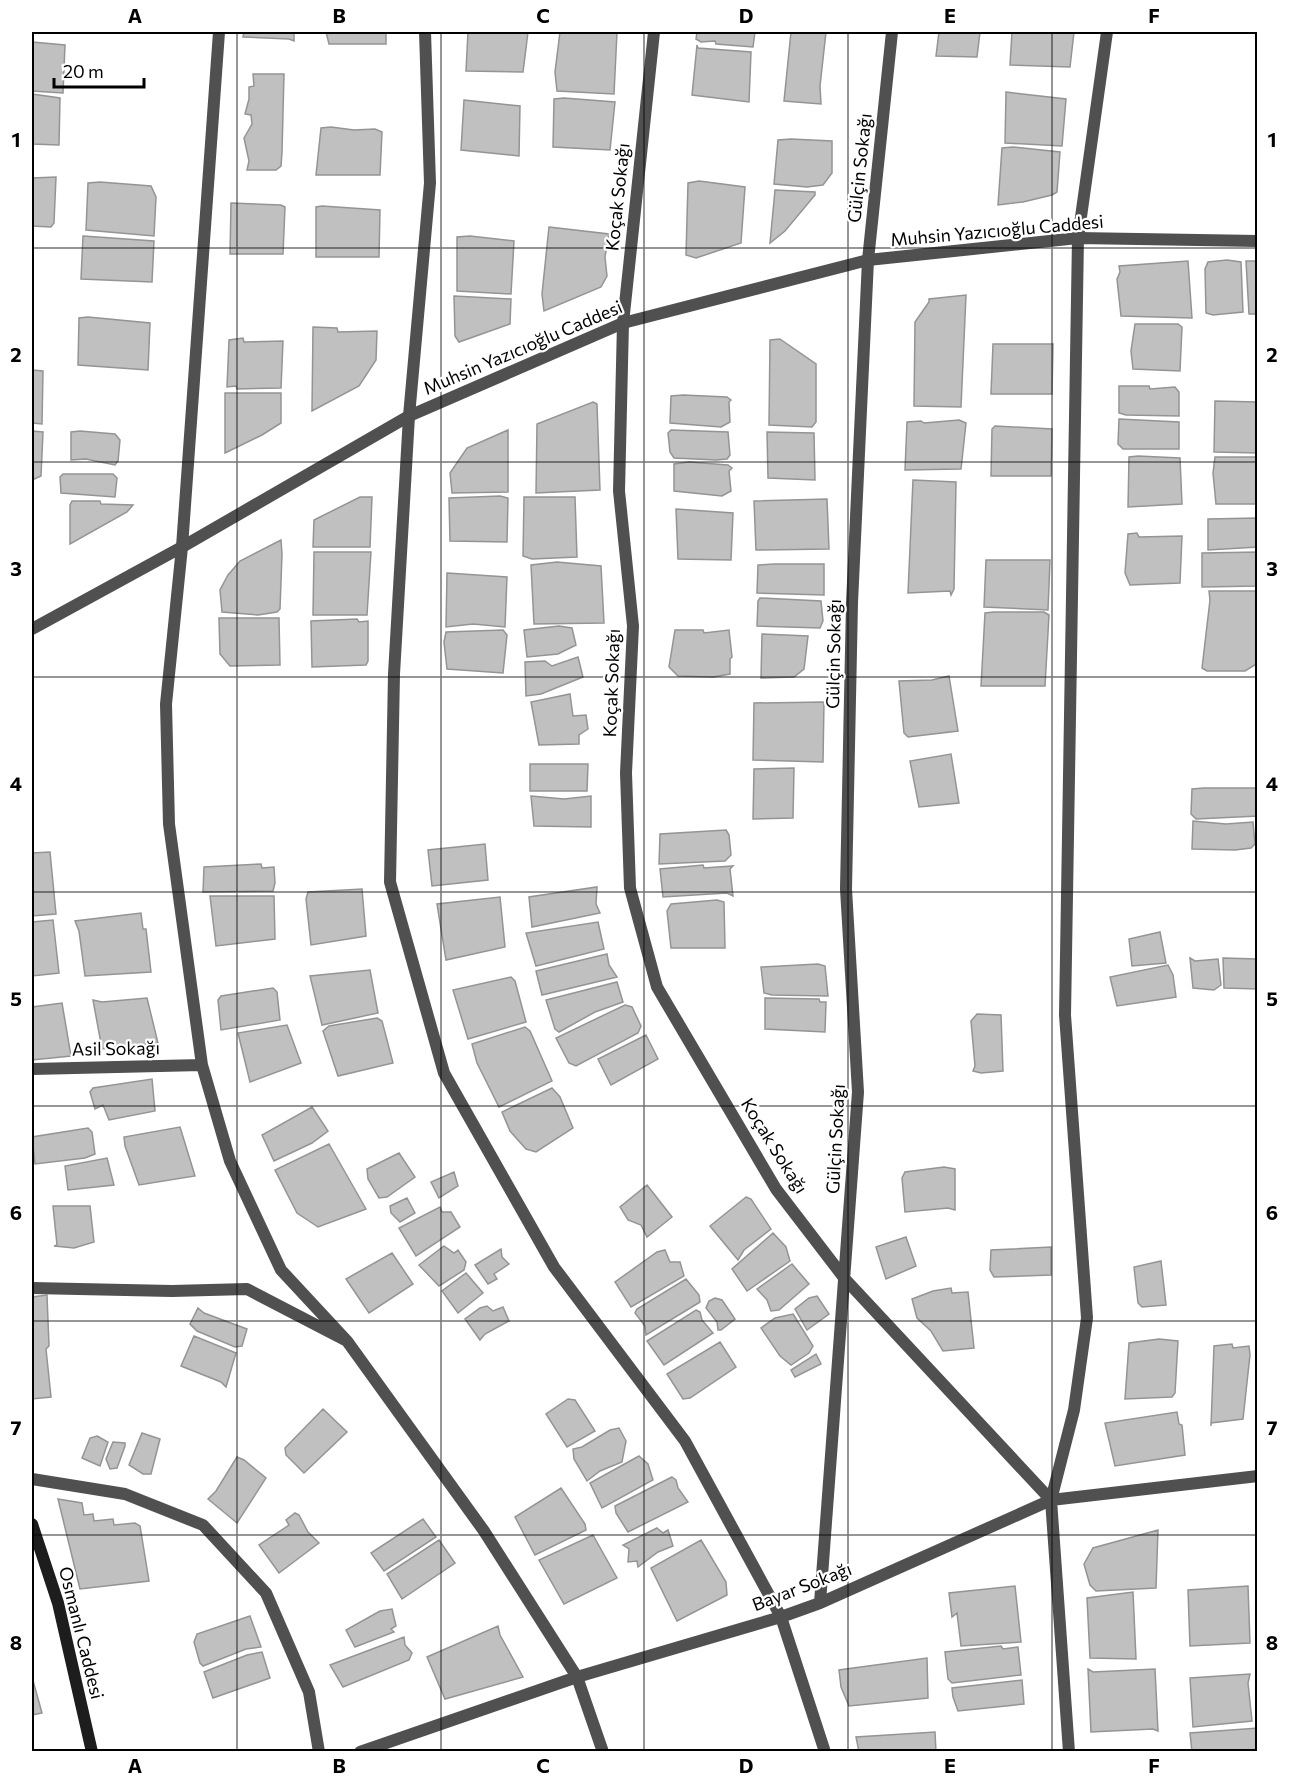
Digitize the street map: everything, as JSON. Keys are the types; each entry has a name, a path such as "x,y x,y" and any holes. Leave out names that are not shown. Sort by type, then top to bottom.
{"main road":[{"name":"Osmanlı Caddesi","path":"32,1524 58,1604 92,1752"}],"street":[{"path":"219,32 182,547 166,704 169,824 202,1065 230,1161 281,1270 347,1341 484,1531 577,1677 603,1752"},
{"path":"425,32 430,183 409,416 394,674 390,882 444,1072 554,1267 685,1441 781,1617 825,1752"},
{"name":"Koçak Sokağı","path":"654,32 623,323 619,491 633,626 626,773 630,888 657,987 776,1189 845,1279 1051,1500"},
{"name":"Gülçin Sokağı","path":"820,1603 858,1092 846,889 852,603 868,260 892,32"},
{"path":"1069,1752 1051,1500 1074,1410 1087,1318 1065,1015 1078,238 1107,32"},
{"name":"Muhsin Yazıcıoğlu Caddesi","path":"32,629 182,547 409,416 623,323 868,260 1078,238 1257,242"},
{"name":"Asil Sokağı","path":"32,1069 202,1065"},
{"path":"32,1288 172,1291 247,1289 347,1341"},
{"name":"Bayar Sokağı","path":"360,1752 577,1677 781,1617 820,1603 1051,1500 1257,1476"},
{"path":"32,1479 125,1494 203,1525 266,1593 309,1692 319,1752"}],"building":[{"path":"244,32 294,32 294,41 243,37"},
{"path":"326,32 386,32 386,44 329,44"},
{"path":"468,32 528,32 523,72 466,71"},
{"path":"560,32 617,32 614,94 557,91 555,72"},
{"path":"697,32 755,32 753,47 716,44 715,41 701,42 696,39"},
{"path":"791,32 826,32 820,86 821,104 784,101"},
{"path":"939,32 980,32 977,57 936,56"},
{"path":"1012,32 1074,32 1070,67 1010,65"},
{"path":"32,42 65,45 63,93 32,91"},
{"path":"697,45 698,48 751,52 749,102 692,95"},
{"path":"253,74 284,74 281,166 276,170 247,170 249,161 244,138 252,124 251,115 245,114 249,87 254,86"},
{"path":"1006,92 1066,99 1062,146 1005,143"},
{"path":"32,94 60,98 59,145 32,144"},
{"path":"554,99 615,102 610,150 553,147"},
{"path":"464,100 520,106 519,156 461,150"},
{"path":"321,128 354,130 375,129 382,132 380,175 316,175"},
{"path":"778,140 832,141 832,173 823,185 807,187 774,184"},
{"path":"1002,148 1060,152 1057,192 1023,202 998,205"},
{"path":"56,177 54,223 51,227 32,226 32,178"},
{"path":"699,181 745,187 741,243 696,258 686,255 688,183"},
{"path":"88,183 151,186 156,197 154,236 86,230"},
{"path":"775,190 815,192 815,195 785,231 770,243"},
{"path":"231,203 285,207 283,254 230,254"},
{"path":"316,207 380,210 379,257 316,257"},
{"path":"549,227 609,234 605,257 607,276 601,287 544,311 542,294"},
{"path":"83,236 154,241 152,282 81,279"},
{"path":"470,236 514,241 511,294 457,291 457,237"},
{"path":"1227,260 1241,262 1243,312 1213,315 1206,313 1205,269 1208,262"},
{"path":"1188,261 1192,318 1121,316 1117,279 1120,272 1119,266"},
{"path":"1246,261 1258,261 1258,314 1249,314"},
{"path":"966,295 961,407 914,406 915,322 929,299"},
{"path":"454,296 511,299 510,324 459,342 455,336"},
{"path":"79,318 150,323 148,370 78,365"},
{"path":"1135,324 1178,324 1182,327 1180,371 1133,369 1131,351"},
{"path":"313,327 337,328 338,332 377,331 376,360 359,386 312,411"},
{"path":"243,338 244,342 283,341 281,388 237,389 236,386 227,387 229,340"},
{"path":"780,339 816,364 816,422 812,427 769,425 770,340"},
{"path":"993,344 1053,344 1052,394 991,394"},
{"path":"32,370 43,371 42,424 32,423"},
{"path":"1119,386 1149,386 1150,389 1175,387 1179,392 1179,416 1119,413"},
{"path":"225,393 281,393 281,423 225,453"},
{"path":"671,396 727,397 731,400 729,402 730,422 721,427 670,423"},
{"path":"1215,401 1258,402 1258,453 1214,452"},
{"path":"593,402 597,404 600,490 536,493 537,424"},
{"path":"1119,419 1179,422 1179,449 1123,449 1118,444"},
{"path":"959,420 966,423 961,469 905,470 907,422"},
{"path":"995,426 1052,429 1051,476 991,476 992,429"},
{"path":"508,430 508,492 452,493 450,473 467,448"},
{"path":"671,430 728,432 730,455 727,459 716,460 674,458 670,452 668,433"},
{"path":"32,431 43,432 41,476 32,480"},
{"path":"71,432 115,434 120,440 118,461 115,465 86,459 71,460"},
{"path":"767,432 814,433 815,480 768,478"},
{"path":"1129,457 1180,458 1182,504 1128,507"},
{"path":"1215,457 1258,457 1258,504 1216,504 1213,473"},
{"path":"689,462 728,465 732,468 729,471 731,491 722,496 674,491 674,464"},
{"path":"63,474 113,474 117,478 115,497 61,493 60,477"},
{"path":"913,480 956,482 954,589 951,595 950,591 908,593"},
{"path":"500,496 508,498 507,542 450,541 449,498"},
{"path":"360,497 372,497 370,547 313,547 314,520"},
{"path":"524,497 575,497 577,557 532,559 523,556"},
{"path":"827,499 829,549 756,550 754,501"},
{"path":"72,501 100,501 101,504 133,505 127,512 70,544 70,505"},
{"path":"676,509 733,513 731,560 678,559"},
{"path":"1258,518 1258,547 1208,550 1208,519"},
{"path":"1137,533 1139,537 1182,536 1180,583 1130,585 1125,573 1128,534"},
{"path":"281,540 280,609 277,612 258,615 222,612 220,590 228,575 240,561"},
{"path":"314,552 371,552 367,615 313,615"},
{"path":"1258,552 1258,586 1202,587 1202,553"},
{"path":"986,560 1050,560 1048,610 984,607"},
{"path":"557,562 601,566 604,623 534,624 531,565"},
{"path":"824,564 824,595 757,593 758,565"},
{"path":"447,573 507,577 505,627 473,624 446,627"},
{"path":"1209,591 1258,591 1258,663 1245,671 1207,671 1202,668 1210,600"},
{"path":"760,598 821,601 823,621 820,628 757,626"},
{"path":"1044,612 1049,615 1045,686 981,686 985,613"},
{"path":"219,618 279,618 280,665 230,666 220,654"},
{"path":"357,619 359,622 368,621 368,661 366,665 312,667 311,621"},
{"path":"559,626 572,628 576,645 558,654 527,657 524,630"},
{"path":"503,630 507,635 503,673 447,669 444,642 446,632"},
{"path":"675,630 703,630 704,633 729,630 732,657 730,674 713,677 678,676 669,667"},
{"path":"762,634 808,636 804,669 794,677 761,678"},
{"path":"578,657 583,677 541,694 526,696 525,662 545,661 552,666"},
{"path":"949,676 958,731 908,737 904,733 899,681 932,680"},
{"path":"570,694 573,716 586,715 588,729 579,735 579,744 539,745 531,702"},
{"path":"824,702 823,762 753,760 754,703"},
{"path":"951,754 959,803 919,807 910,761"},
{"path":"530,764 588,764 587,791 530,791"},
{"path":"794,768 793,818 753,819 754,769"},
{"path":"1258,788 1258,816 1196,819 1191,814 1192,789"},
{"path":"531,796 564,799 591,796 591,827 534,826"},
{"path":"1193,821 1226,824 1253,822 1255,844 1251,848 1235,850 1192,849"},
{"path":"726,830 729,835 731,855 725,861 659,864 660,834"},
{"path":"485,844 488,880 432,886 428,850"},
{"path":"50,852 56,914 32,916 32,853"},
{"path":"261,864 262,868 274,867 273,891 203,892 204,867"},
{"path":"703,865 704,868 733,866 730,869 733,896 727,893 663,897 660,869"},
{"path":"597,887 596,904 600,913 532,927 529,897"},
{"path":"362,889 366,936 311,945 306,899 308,892"},
{"path":"210,896 274,896 275,939 216,946"},
{"path":"500,897 505,947 446,960 437,904"},
{"path":"717,900 724,902 725,948 671,948 667,911 671,904"},
{"path":"141,913 143,929 146,929 151,972 85,976 79,931 75,921"},
{"path":"53,920 59,973 32,976 32,922"},
{"path":"598,922 604,949 536,966 526,933"},
{"path":"1160,932 1166,963 1132,966 1129,939"},
{"path":"607,954 609,965 617,977 542,995 536,971"},
{"path":"1190,958 1195,961 1218,959 1221,985 1214,990 1193,988"},
{"path":"1223,958 1258,959 1258,989 1224,988"},
{"path":"818,964 825,966 828,996 764,993 761,967"},
{"path":"1168,965 1173,975 1176,997 1117,1006 1110,977"},
{"path":"370,970 378,1013 322,1025 310,976"},
{"path":"511,977 515,981 526,1022 468,1039 453,990"},
{"path":"617,982 623,1002 595,1012 559,1032 555,1029 546,1000"},
{"path":"273,988 277,992 280,1020 221,1030 218,1000 221,996"},
{"path":"147,998 158,1043 102,1049 93,1000 102,1002"},
{"path":"765,998 819,999 820,1002 826,1002 825,1032 765,1029"},
{"path":"62,1003 71,1056 32,1060 32,1007"},
{"path":"625,1005 632,1007 641,1026 638,1033 576,1066 569,1063 556,1038"},
{"path":"977,1014 1001,1015 1003,1071 981,1073 973,1071 975,1066 971,1021"},
{"path":"377,1018 382,1021 393,1063 338,1076 323,1031 329,1026"},
{"path":"287,1025 301,1063 250,1082 238,1033"},
{"path":"525,1027 530,1031 552,1081 499,1107 477,1063 472,1044"},
{"path":"646,1035 658,1059 611,1085 598,1059"},
{"path":"152,1079 155,1111 109,1120 103,1105 95,1109 90,1092 93,1088"},
{"path":"552,1088 560,1097 573,1128 536,1152 526,1149 510,1131 502,1112"},
{"path":"312,1107 328,1131 312,1143 274,1161 262,1135"},
{"path":"180,1127 195,1176 139,1185 124,1137"},
{"path":"88,1128 92,1132 95,1154 85,1158 35,1164 32,1137"},
{"path":"329,1144 366,1209 318,1227 297,1213 275,1170"},
{"path":"399,1153 415,1177 387,1197 379,1198 368,1179 367,1169"},
{"path":"107,1158 114,1185 68,1190 65,1166"},
{"path":"944,1167 955,1169 955,1210 948,1208 905,1212 902,1178 905,1172"},
{"path":"454,1172 458,1186 439,1198 431,1182"},
{"path":"647,1185 672,1217 647,1237 641,1225 628,1220 620,1207"},
{"path":"746,1197 751,1199 771,1229 744,1250 738,1260 710,1226"},
{"path":"407,1198 415,1213 400,1222 391,1213 390,1206"},
{"path":"53,1206 90,1206 94,1242 74,1248 54,1246 57,1245"},
{"path":"440,1207 442,1212 451,1212 460,1227 416,1256 399,1228"},
{"path":"773,1233 786,1247 790,1261 747,1291 732,1269"},
{"path":"906,1237 916,1266 886,1279 876,1247"},
{"path":"444,1246 454,1253 458,1250 466,1262 464,1270 439,1286 419,1265"},
{"path":"1051,1247 1051,1275 994,1277 990,1270 991,1250"},
{"path":"501,1249 502,1257 509,1264 494,1274 497,1279 488,1284 475,1265"},
{"path":"665,1250 670,1262 680,1262 684,1276 631,1307 615,1282 657,1252"},
{"path":"392,1253 413,1284 369,1313 346,1279"},
{"path":"1161,1261 1166,1305 1142,1307 1138,1303 1134,1267"},
{"path":"792,1264 809,1284 779,1310 771,1311 767,1300 757,1289"},
{"path":"466,1273 483,1293 458,1313 442,1291"},
{"path":"686,1279 699,1295 700,1302 646,1335 645,1326 635,1313 637,1309"},
{"path":"951,1288 952,1293 968,1292 974,1348 943,1351 931,1331 917,1318 912,1299 933,1291"},
{"path":"47,1295 49,1346 46,1349 51,1397 32,1399 32,1297"},
{"path":"817,1296 829,1314 807,1330 795,1309 809,1298"},
{"path":"715,1298 722,1300 735,1319 721,1330 718,1330 717,1322 706,1308 709,1301"},
{"path":"487,1306 493,1311 503,1307 509,1321 485,1334 480,1340 465,1319 480,1308"},
{"path":"198,1308 204,1313 247,1329 242,1346 235,1347 197,1331 190,1324"},
{"path":"696,1310 700,1312 702,1320 713,1333 664,1365 647,1341"},
{"path":"793,1314 813,1346 809,1353 791,1365 780,1356 761,1328 775,1318"},
{"path":"194,1336 236,1353 226,1387 221,1382 181,1366"},
{"path":"1159,1339 1178,1341 1175,1393 1172,1397 1125,1399 1129,1343"},
{"path":"720,1342 736,1367 690,1398 683,1399 667,1374"},
{"path":"1232,1344 1233,1348 1249,1346 1243,1419 1211,1423 1214,1346"},
{"path":"816,1354 821,1364 795,1377 791,1370"},
{"path":"568,1399 575,1400 595,1431 567,1447 546,1414"},
{"path":"323,1409 347,1432 304,1473 286,1455 285,1448"},
{"path":"1177,1412 1179,1424 1182,1425 1185,1455 1115,1466 1105,1423"},
{"path":"619,1428 626,1441 622,1462 600,1471 587,1481 574,1459 573,1449 582,1447 610,1430"},
{"path":"142,1433 160,1439 151,1474 143,1474 129,1465"},
{"path":"97,1436 108,1442 100,1466 82,1458 90,1438"},
{"path":"113,1442 125,1443 125,1446 117,1468 110,1469 106,1459"},
{"path":"639,1456 648,1464 653,1480 602,1508 590,1483"},
{"path":"237,1457 266,1478 237,1523 208,1499 216,1491"},
{"path":"672,1477 688,1502 628,1532 616,1513 615,1506"},
{"path":"561,1488 585,1524 586,1530 535,1555 515,1517"},
{"path":"58,1499 82,1503 84,1515 93,1514 94,1521 113,1519 114,1525 135,1523 140,1526 149,1581 80,1589"},
{"path":"295,1513 299,1515 308,1532 319,1543 279,1573 259,1545 289,1525 286,1520"},
{"path":"423,1519 436,1537 384,1571 371,1553"},
{"path":"657,1528 663,1533 668,1530 673,1546 658,1552 638,1567 637,1561 628,1562 629,1549 623,1545"},
{"path":"1158,1530 1156,1588 1096,1591 1090,1585 1084,1564 1093,1548"},
{"path":"593,1535 617,1578 564,1604 539,1560"},
{"path":"439,1540 455,1563 402,1599 387,1574"},
{"path":"701,1540 726,1582 727,1595 677,1621 651,1568"},
{"path":"1015,1586 1021,1642 961,1646 957,1613 952,1617 949,1593"},
{"path":"1248,1586 1250,1643 1190,1646 1188,1590"},
{"path":"1133,1592 1136,1659 1090,1658 1087,1598"},
{"path":"392,1609 396,1626 391,1629 394,1632 355,1647 346,1630 380,1611"},
{"path":"250,1616 261,1647 246,1649 203,1666 200,1663 194,1642 197,1634"},
{"path":"498,1626 500,1635 523,1677 445,1699 427,1657"},
{"path":"404,1637 405,1645 412,1653 409,1660 343,1687 330,1665"},
{"path":"1001,1646 1003,1649 1018,1647 1021,1675 952,1683 948,1679 945,1652"},
{"path":"262,1652 270,1678 213,1698 204,1672 247,1655"},
{"path":"927,1658 928,1698 849,1706 841,1687 839,1670"},
{"path":"1088,1669 1093,1672 1155,1669 1158,1731 1153,1729 1091,1732"},
{"path":"1250,1674 1248,1683 1252,1721 1193,1727 1190,1678"},
{"path":"32,1677 42,1713 32,1715"},
{"path":"1022,1680 1024,1704 958,1711 952,1688"},
{"path":"1258,1728 1258,1752 1192,1752 1190,1733"},
{"path":"935,1732 936,1752 859,1752 856,1737"}]}
